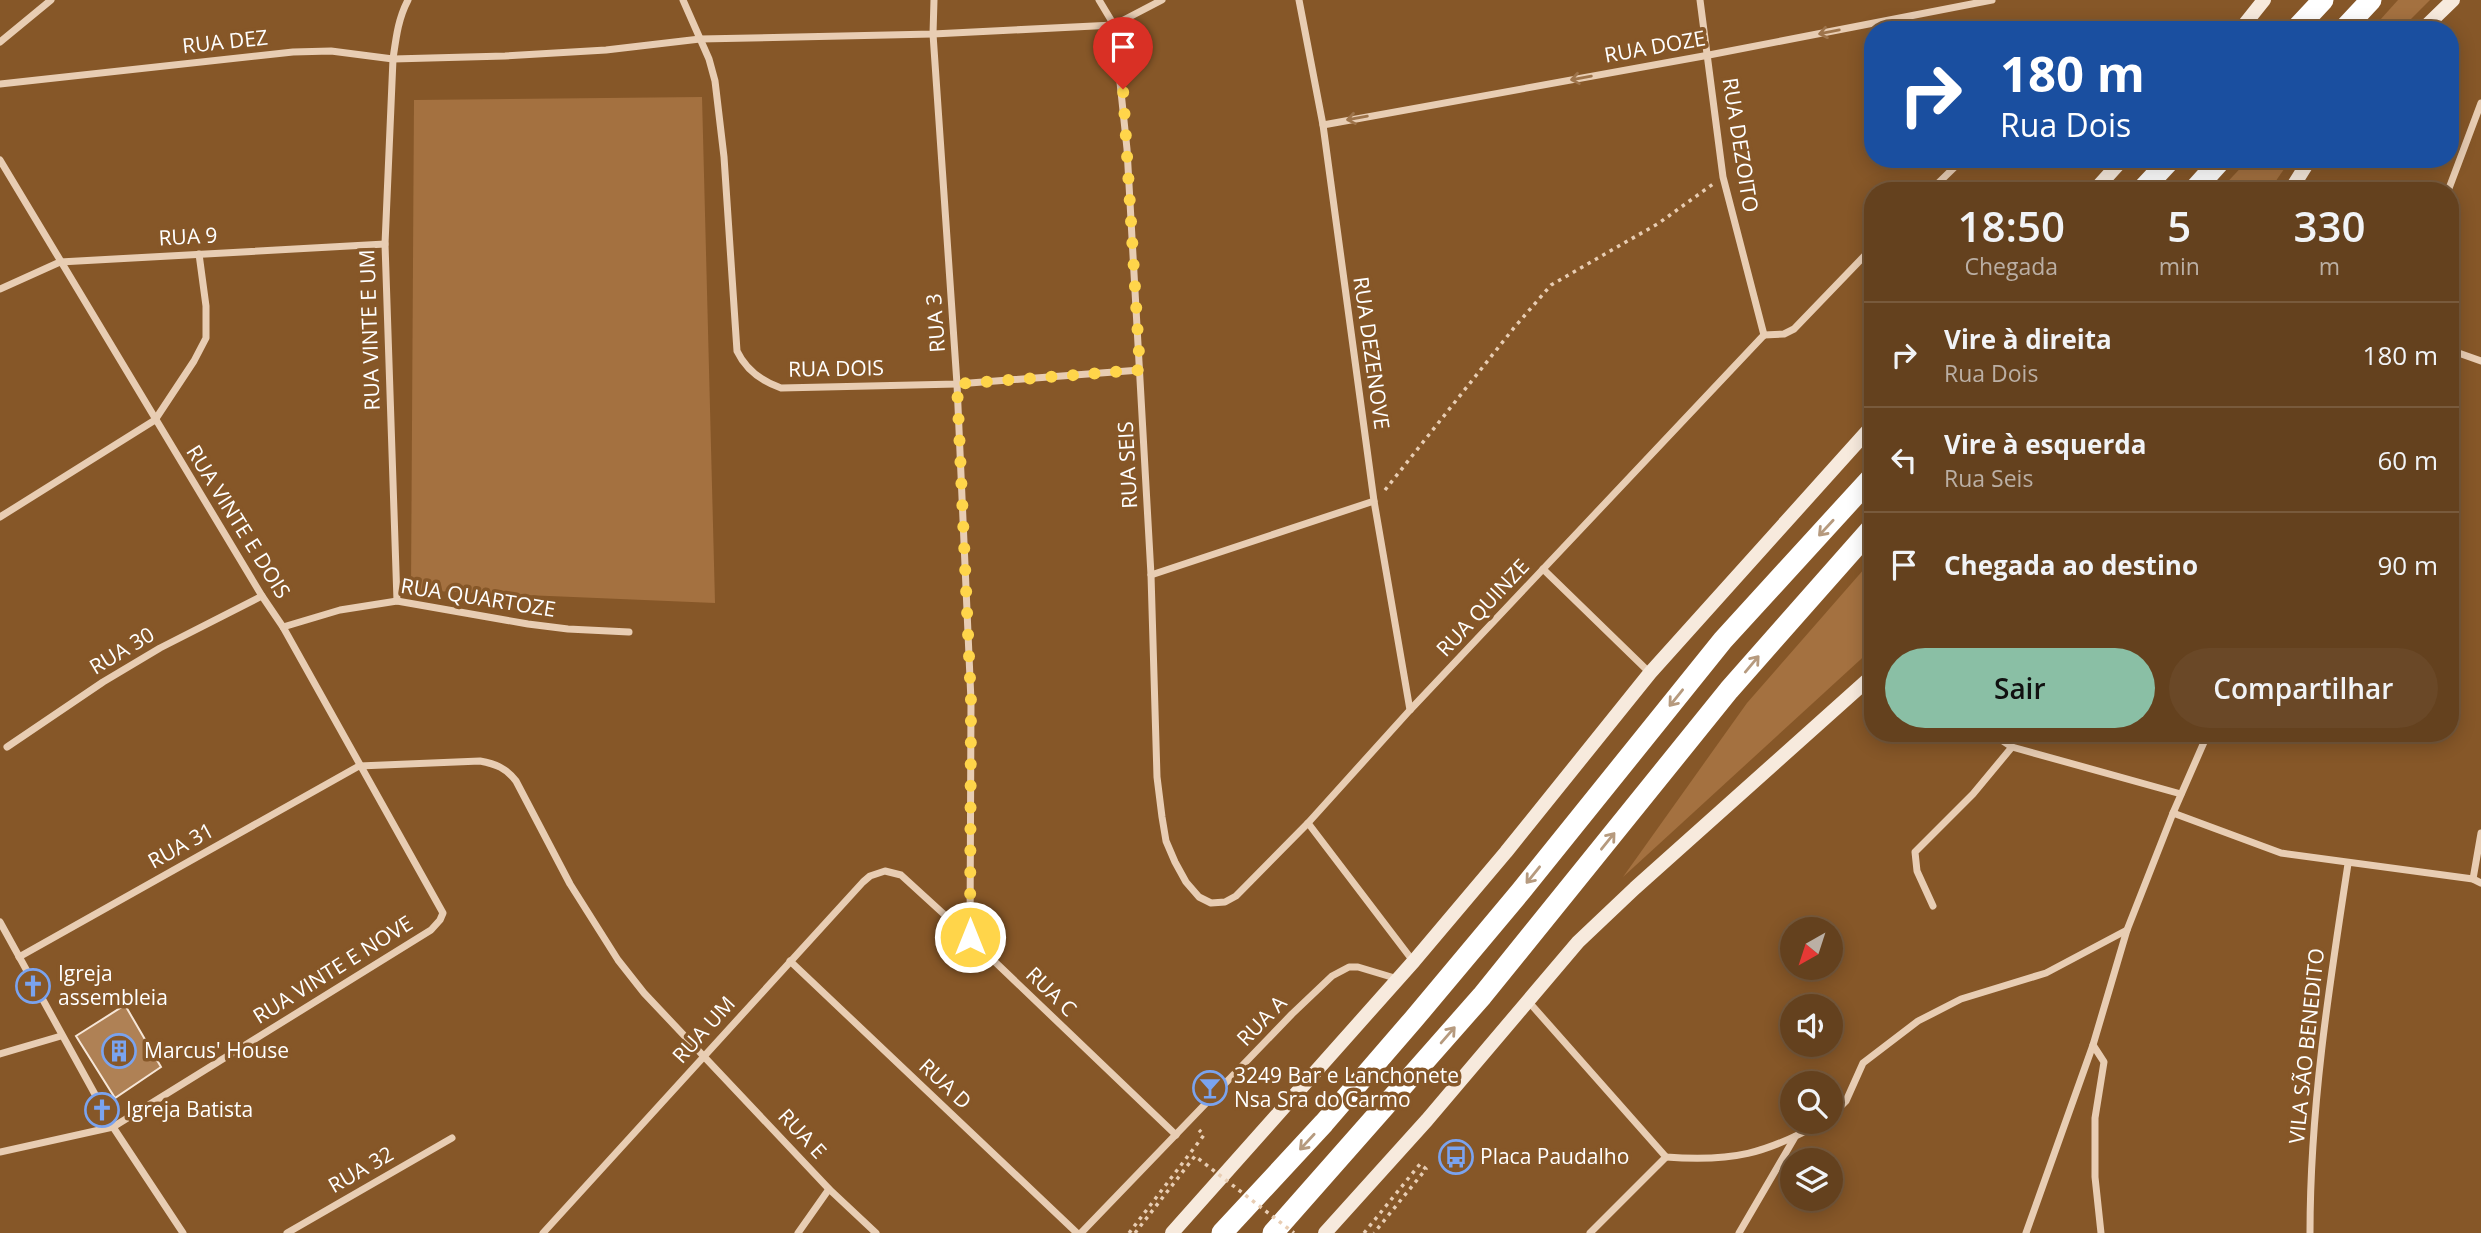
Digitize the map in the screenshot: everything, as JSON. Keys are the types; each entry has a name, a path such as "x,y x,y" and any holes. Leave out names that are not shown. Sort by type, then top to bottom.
{"highway":[{"path":"2303,21 2323,0"},
{"path":"2351,21 2371,0"},
{"path":"2149,182 2163,168"},
{"path":"2201,182 2214,168"},
{"path":"1222,1233 1324,1124 1421,1010 1521,891 1723,640 1864,486"},
{"path":"1273,1233 1482,996 1730,690 1864,537"}],"main road":[{"path":"2247,21 2264,0"},
{"path":"2431,21 2453,0"},
{"path":"2102,182 2115,168"},
{"path":"1172,1233 1398,979 1506,852 1650,673 1864,435"},
{"path":"1325,1233 1427,1120 1578,942 1864,683"}],"street":[{"path":"0,42 51,0"},
{"path":"393,59 397,31 408,0"},
{"name":"RUA DOIS","path":"683,0 715,81 719,104 737,351 742,362 760,379 781,388 957,384 1140,370"},
{"name":"RUA 3","path":"933,0 933,34 957,384 971,701 970,937"},
{"name":"RUA SEIS","path":"1099,0 1114,24 1126,125 1151,575 1157,777 1166,841 1186,882 1199,897 1211,903 1224,902"},
{"path":"1114,24 1162,0"},
{"name":"RUA DEZENOVE","path":"1299,0 1322,125 1374,501 1410,710"},
{"name":"RUA DEZOITO","path":"1700,0 1723,177 1764,335"},
{"name":"RUA DOZE","path":"1884,21 1992,0"},
{"name":"RUA DEZ","path":"0,84 293,52 331,51 393,59 606,50 700,39 933,34 1114,24"},
{"name":"RUA DOZE","path":"1322,125 1864,25"},
{"name":"RUA VINTE E UM","path":"393,59 385,244 397,601"},
{"path":"2459,161 2481,103"},
{"name":"RUA VINTE E DOIS","path":"0,160 155,420 283,627 359,766 441,906"},
{"path":"1939,182 1954,168"},
{"name":"RUA 9","path":"0,289 60,262 385,244"},
{"path":"0,517 155,420 206,338 206,306 199,254"},
{"path":"1764,335 1784,334 1794,329 1864,256"},
{"name":"RUA QUINZE","path":"1224,902 1236,896 1308,823 1410,710 1764,335"},
{"path":"2459,353 2481,361"},
{"path":"1151,575 1374,501"},
{"path":"1543,569 1650,673"},
{"name":"RUA 30","path":"7,747 103,682 160,648 262,596"},
{"name":"RUA QUARTOZE","path":"283,627 331,612 397,601 528,624 629,632"},
{"path":"2004,742 2012,747 2181,794"},
{"path":"2026,1233 2093,1045 2127,930 2172,813 2204,742"},
{"path":"1933,906 1917,871 1915,852 1973,794 2012,747"},
{"name":"RUA E","path":"359,766 480,761 503,767 516,782 570,884 618,960 645,993 828,1189 876,1233"},
{"name":"RUA 31","path":"19,957 359,766"},
{"path":"2172,813 2281,853 2477,881 2481,833"},
{"path":"1308,823 1413,961"},
{"name":"VILA SÃO BENEDITO","path":"2310,1233 2314,1115 2322,1038 2348,864"},
{"name":"RUA UM","path":"543,1233 870,876 885,871 901,875"},
{"name":"RUA C","path":"901,875 970,937 1176,1135"},
{"name":"RUA VINTE E NOVE","path":"0,1153 113,1127 431,930 443,916 441,906"},
{"path":"0,922 113,1127 183,1233"},
{"path":"1843,1104 1863,1063 1918,1021 1961,999 2046,973 2127,930"},
{"name":"RUA D","path":"790,961 1079,1233"},
{"name":"RUA A","path":"1079,1233 1332,976 1349,967 1358,967 1398,979"},
{"path":"1527,1000 1666,1157 1704,1160 1734,1158 1758,1152 1801,1134"},
{"path":"0,1055 61,1036"},
{"path":"2093,1045 2104,1062 2095,1118 2095,1177 2101,1233"},
{"path":"1739,1233 1795,1137"},
{"name":"RUA 32","path":"287,1233 452,1138"},
{"path":"1590,1233 1666,1157"},
{"path":"798,1233 828,1189"}],"path":[{"path":"1374,501 1551,285 1659,223 1723,177"},
{"path":"1129,1233 1204,1135"},
{"path":"1135,1233 1195,1156 1294,1233"},
{"path":"1363,1233 1420,1164 1426,1169 1374,1233"}],"shaded area":[{"path":"2398,0 2430,0 2409,21 2379,21"},
{"path":"702,97 715,603 411,590 414,100"},
{"path":"2241,168 2285,168 2275,182 2227,182"},
{"path":"1864,569 1864,656 1623,877 1747,703"}],"building":[{"name":"Marcus' House","path":"125,1005 161,1067 115,1098 76,1036"}],"place":[{"name":"Igreja assembleia","path":"33,986"},
{"name":"Marcus' House","path":"119,1051"},
{"name":"3249 Bar e Lanchonete Nsa Sra do Carmo","path":"1210,1088"},
{"name":"Igreja Batista","path":"102,1110"},
{"name":"Placa Paudalho","path":"1456,1157"}],"route":[{"path":"970,937 971,701 957,384 1140,370 1123,89"}]}
